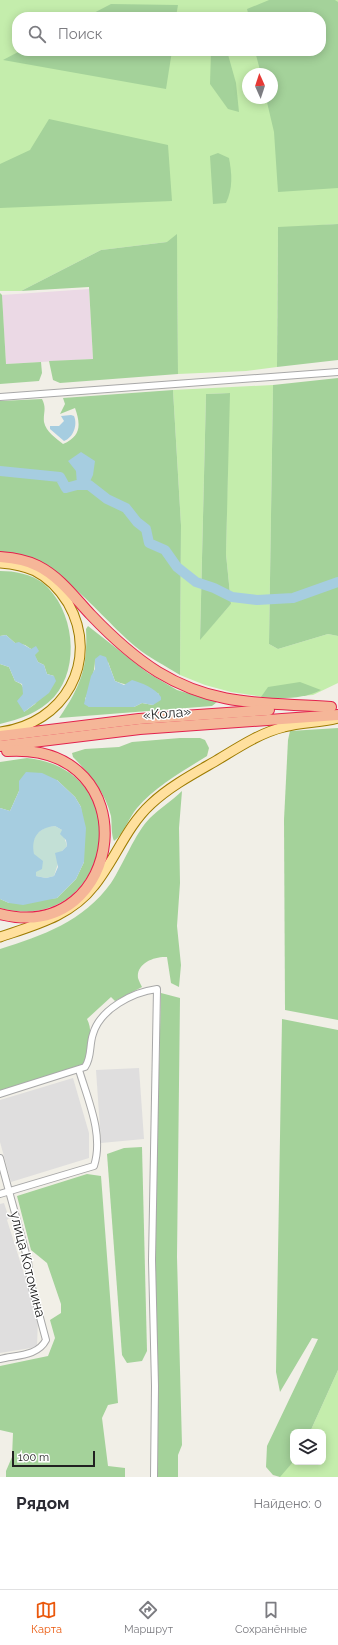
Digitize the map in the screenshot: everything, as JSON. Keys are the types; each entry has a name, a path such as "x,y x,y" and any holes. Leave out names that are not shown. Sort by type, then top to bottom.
{"highway":[{"path":"0,556 26,562 50,574 129,651 158,672 176,682 210,696 242,702 335,707"},
{"name":"«Кола»","path":"0,736 139,719 335,707"},
{"name":"«Кола»","path":"0,746 140,729 338,715"},
{"path":"0,752 35,752 59,759 76,769 84,777 98,799 105,827 103,855 100,865 89,884 74,900 52,913 40,916 24,918 0,914"}],"main road":[{"path":"0,563 18,565 35,571 58,589 71,609 75,619 80,645 76,675 61,701 38,719 22,726 0,732"},
{"path":"0,937 48,920 77,904 94,886 135,821 150,804 170,789 242,745 272,730 298,724 323,722 338,718"}],"street":[{"path":"0,397 338,372"},
{"path":"0,1094 85,1067 89,1061 92,1036 98,1022 104,1015 111,1009 146,990 157,989 152,1260 155,1386 154,1477"},
{"path":"0,1194 94,1166 97,1157 96,1131 79,1070"},
{"name":"улица Котомина","path":"0,1158 28,1261 30,1280 44,1325 46,1340 43,1346 36,1352 0,1358"}],"shaded area":[{"path":"89,289 93,359 6,364 2,295"},
{"path":"61,416 74,416 75,420 74,431 70,437 64,441 50,429 50,426 59,426 64,421"},
{"path":"81,452 95,461 93,475 86,490 77,485 76,471 68,461"},
{"path":"6,635 15,643 19,642 31,649 36,646 39,651 35,655 38,662 44,665 47,674 54,676 56,681 49,693 24,712 17,701 23,694 22,684 15,681 9,667 0,664 0,636"},
{"path":"100,655 106,657 115,681 124,685 132,680 144,684 152,688 161,697 161,700 153,705 142,703 134,707 89,707 84,704 91,676 95,669 95,659"},
{"path":"26,772 42,773 57,780 75,797 81,807 86,828 84,862 76,879 57,898 23,905 9,903 0,899 0,808 10,811 19,791 19,781","holes":["55,826 62,830 60,834 66,840 67,846 62,851 55,853 58,867 54,876 46,878 36,876 36,872 42,869 43,861 34,854 33,848 37,834 44,829"]},
{"path":"55,826 62,830 67,846 62,851 54,876 46,878 36,876 32,844 36,834 46,827"},
{"path":"139,1068 144,1139 101,1143 96,1070"},
{"path":"73,1078 89,1133 89,1158 11,1182 0,1142 0,1100"},
{"path":"4,1203 9,1218 7,1220 38,1318 37,1347 0,1353 0,1204"}],"green space":[{"path":"0,0 338,0 338,224 278,228 277,367 246,371 178,374 177,249 167,242 101,250 21,291 0,291"},
{"path":"269,0 335,0 338,2 338,188 278,192 274,132 267,104 278,104 278,68 259,68 256,56 326,56 326,12 248,12 247,9"},
{"path":"111,4 178,5 177,12 96,12"},
{"path":"12,55 171,56 166,89 3,60"},
{"path":"211,56 228,56 236,83 239,112 228,109 210,84"},
{"path":"49,119 168,145 172,201 0,208 0,164 30,150"},
{"path":"218,153 229,158 231,186 226,203 213,204 210,156"},
{"path":"338,224 338,360 277,367 278,227"},
{"path":"177,234 178,374 60,383 53,380 49,361 93,359 89,287 21,291 101,250 167,242"},
{"path":"0,293 2,295 6,364 41,362 42,373 39,381 0,384"},
{"path":"338,378 338,636 328,634 278,649 269,644 273,385"},
{"path":"273,385 269,644 278,649 328,634 338,636 338,683 313,695 271,698 231,692 205,685 180,675 181,525 173,390","holes":["229,393 226,554 231,604 200,639 206,394"]},
{"path":"173,390 181,525 180,675 136,647 74,588 57,574 39,563 20,555 0,552 0,401 42,399 44,405 45,426 63,444 69,441 76,434 79,425 75,408 60,414 65,404 63,398"},
{"path":"230,393 226,554 231,604 200,640 206,394"},
{"path":"0,571 17,572 33,577 43,583 53,594 62,608 67,623 71,655 63,685 48,703 29,715 0,724 0,664 9,667 15,681 21,684 24,689 24,712 35,704 54,676 47,674 44,665 38,662 31,649 25,645 15,643 6,635 0,636"},
{"path":"88,626 148,673 177,690 217,702 212,706 59,718 67,707 82,676 86,654 86,629","holes":["95,660 108,662 115,681 148,689 159,694 153,705 142,703 134,707 89,707 85,699 92,680"]},
{"path":"300,682 321,690 300,697 261,697 268,687"},
{"path":"338,728 338,1020 285,1010 284,820 288,740 290,731"},
{"path":"200,738 205,740 209,748 207,756 170,779 144,800 134,812 121,834 114,841 111,816 105,799 96,784 73,757 72,753 85,749 119,747 132,742"},
{"path":"27,758 64,769 87,791 98,819 98,849 87,877 67,899 38,911 0,908 0,899 9,903 57,898 76,879 84,862 81,807 75,797 57,780 19,781 19,791 10,811 0,808 0,762"},
{"path":"182,791 179,828 180,883 177,926 181,965 179,987 171,983 167,957 152,959 143,964 138,973 138,978 142,987 115,1001 111,997 87,1019 90,1030 90,1043 82,1066 0,1093 0,949 31,939 61,925 88,908 111,883 134,840 145,824 154,814"},
{"path":"161,993 180,998 177,1257 182,1445 178,1455 178,1477 157,1477 154,1260"},
{"path":"282,1019 338,1030 338,1370 311,1429 290,1429 290,1465 280,1477 273,1475 266,1467 267,1446 318,1339 312,1338 280,1392 276,1372"},
{"path":"142,1147 147,1351 142,1361 127,1363 122,1355 107,1154 124,1148"},
{"path":"87,1174 101,1176 118,1403 108,1405 102,1418 108,1466 125,1468 125,1477 6,1477 6,1471 12,1457 13,1433 0,1430 0,1366 48,1356 55,1338 50,1320 61,1313 61,1304 47,1263 31,1250 17,1196"},
{"path":"338,1370 338,1477 279,1477 290,1465 326,1465 326,1429 311,1429"}],"waterway":[{"path":"0,471 60,477 66,488 77,485 89,485 107,499 126,508 137,522 146,529 149,543 165,550 177,567 196,582 214,588 232,597 257,600 293,598 338,582"}]}
